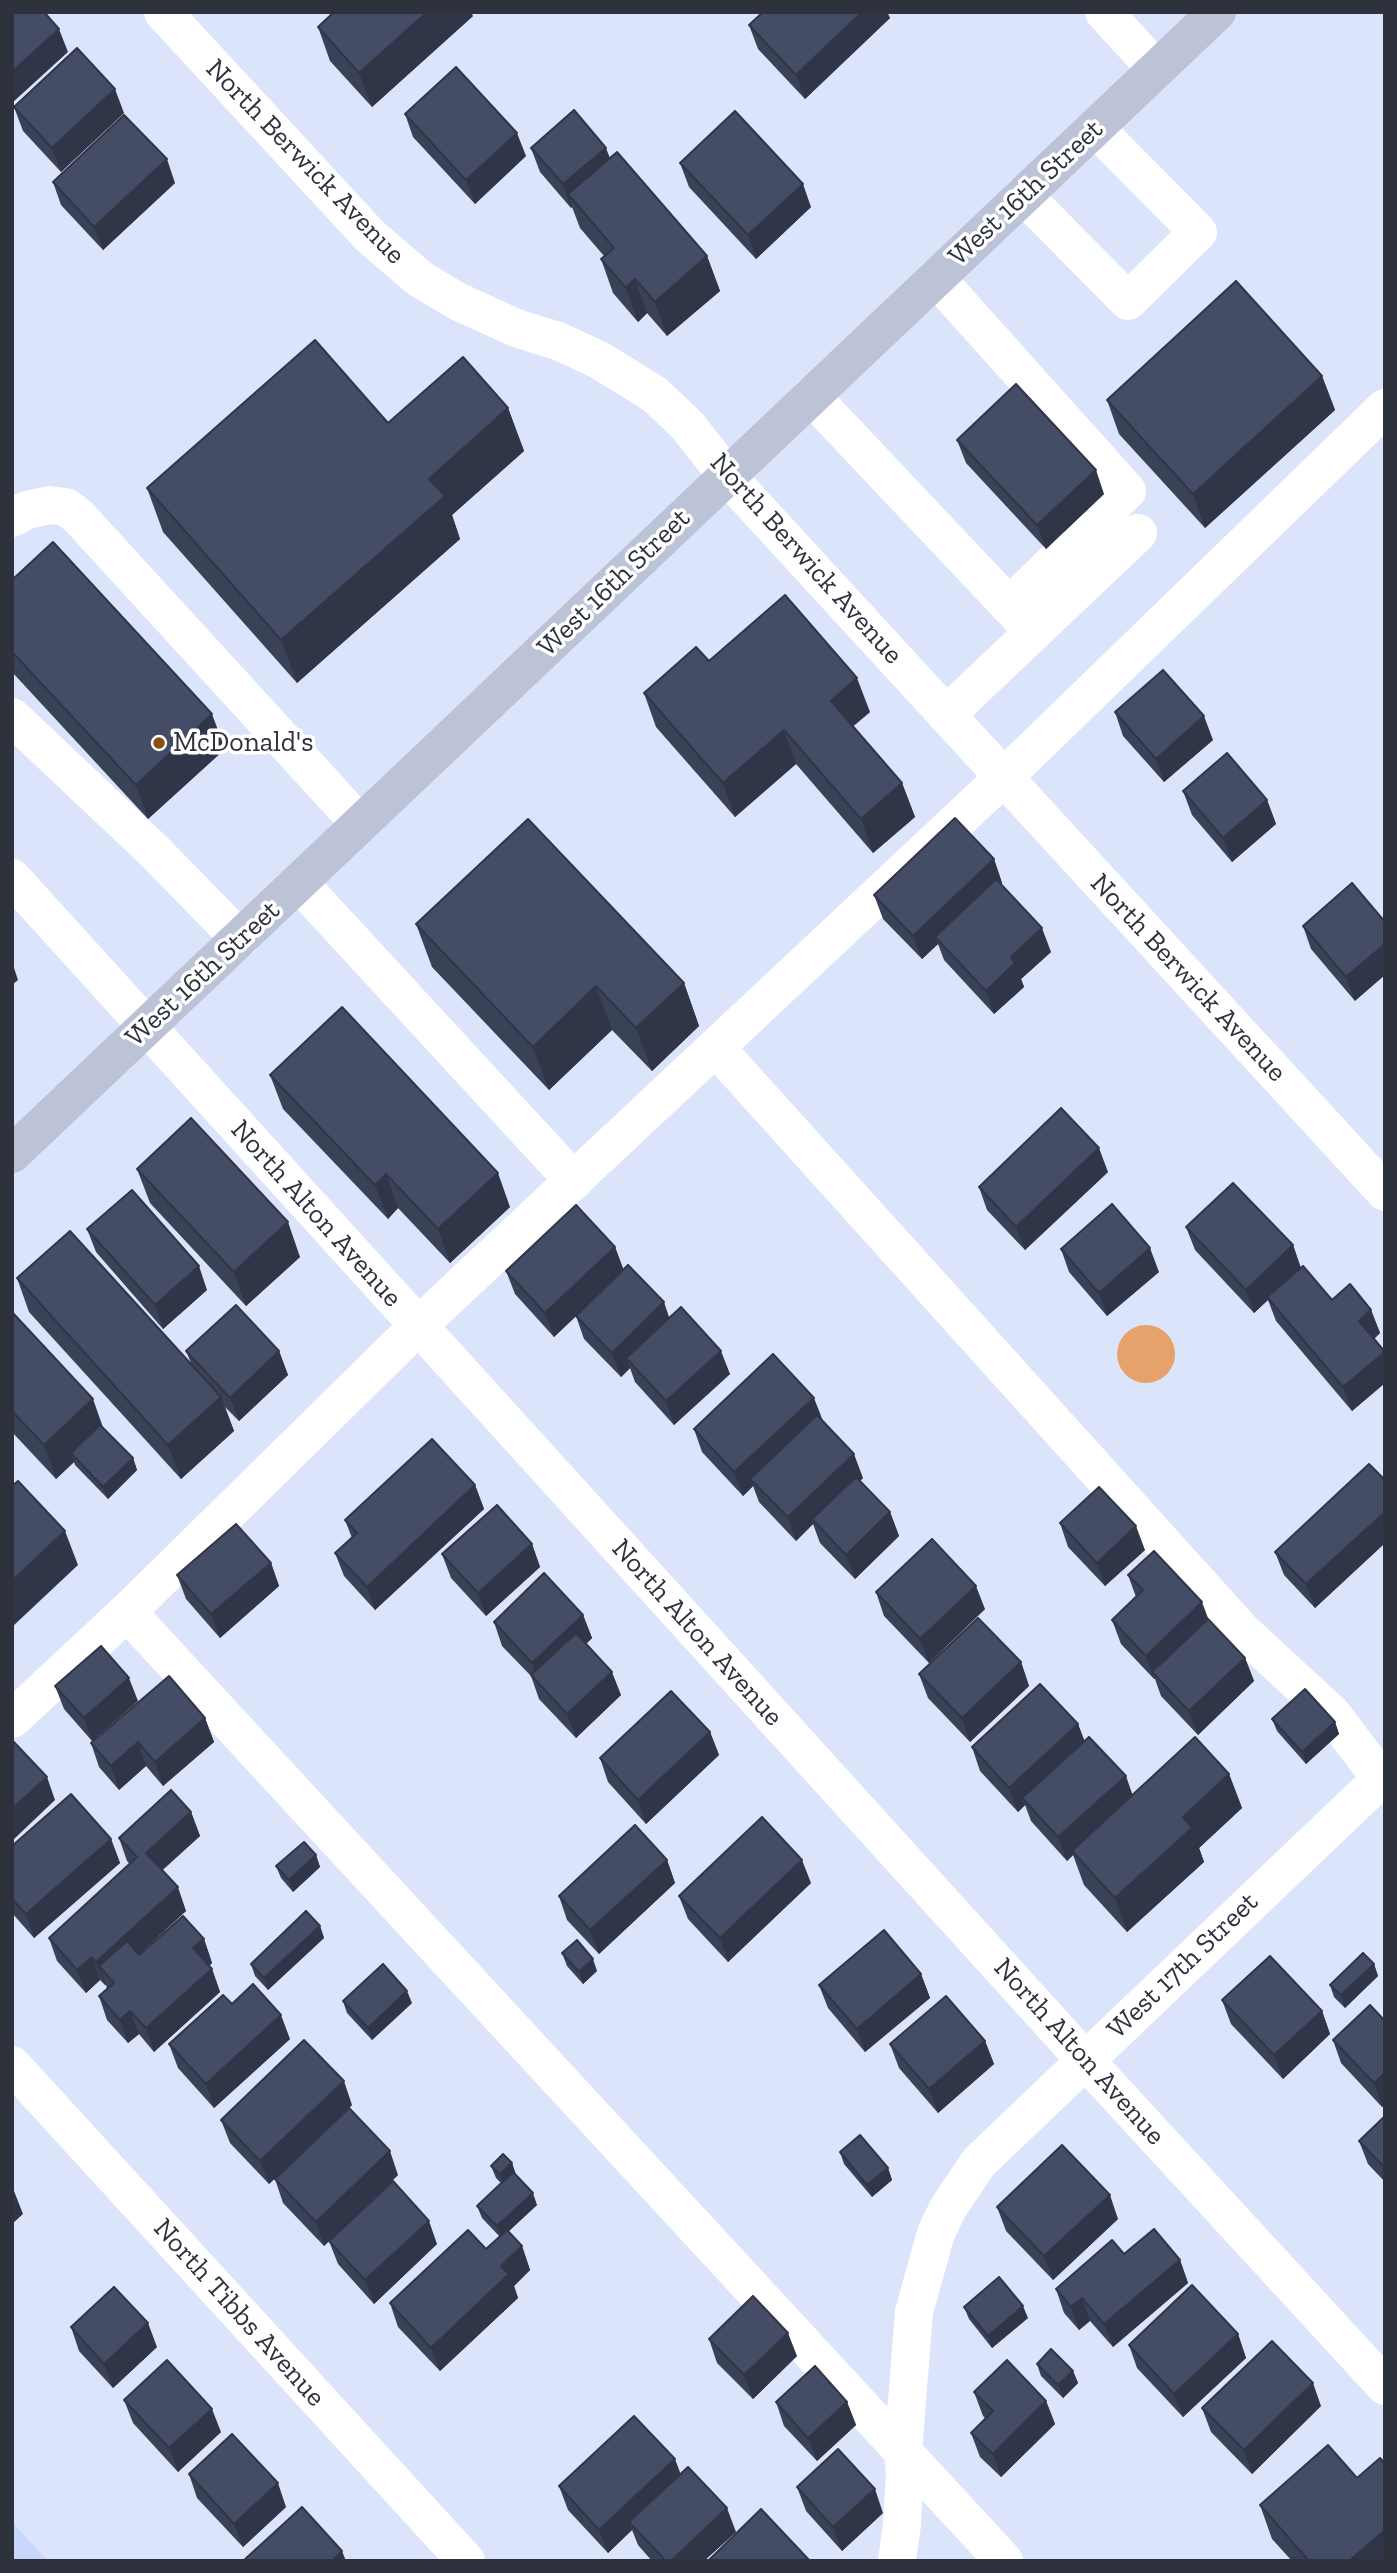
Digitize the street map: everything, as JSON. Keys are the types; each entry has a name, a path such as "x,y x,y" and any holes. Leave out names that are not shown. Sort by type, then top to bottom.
{"main road":[{"name":"West 16th Street","path":"12,1154 1217,12"}],"street":[{"name":"North Berwick Avenue","path":"163,12 385,250 421,279 457,302 516,328 558,341 618,370 654,394 687,425 727,476 1385,1192"},
{"path":"1104,12 1156,69"},
{"path":"1023,195 1128,302 1198,232 1095,128"},
{"path":"936,278 1128,491 1021,619 946,715"},
{"path":"811,397 1021,619"},
{"path":"12,1719 127,1612 418,1326 1004,777 1385,408"},
{"path":"12,518 27,510 49,505 66,507 78,516 360,824"},
{"path":"1021,619 1138,533"},
{"path":"12,717 153,850 240,939"},
{"name":"North Alton Avenue","path":"12,878 1085,2060 1385,2386"},
{"path":"299,883 574,1181"},
{"path":"716,1048 1242,1631 1332,1714 1383,1780"},
{"path":"127,1612 1004,2561"},
{"name":"West 17th Street","path":"897,2561 902,2524 905,2472 903,2451 914,2312 936,2232 948,2208 979,2162 1383,1780"},
{"name":"North Tibbs Avenue","path":"12,2065 466,2561"}],"shaded area":[{"path":"1146,1325 1157,1327 1170,1338 1175,1354 1173,1365 1162,1378 1146,1383 1135,1381 1122,1370 1117,1354 1119,1343 1130,1330"},
{"path":"12,2522 48,2561 12,2561"}],"building":[{"path":"12,12 44,12 59,29 12,72"},
{"path":"334,12 427,12 359,73 318,27"},
{"path":"763,12 862,12 796,75 749,25"},
{"path":"77,48 115,89 52,148 14,107"},
{"path":"456,67 517,133 466,180 405,114"},
{"path":"574,110 606,148 563,184 531,148"},
{"path":"735,111 803,184 748,235 680,163"},
{"path":"124,115 167,159 94,227 53,182"},
{"path":"617,152 707,256 655,302 635,279 626,288 601,259 614,248 568,194"},
{"path":"1236,281 1322,376 1193,494 1107,400"},
{"path":"315,340 388,423 463,357 508,408 429,479 445,496 281,640 147,488"},
{"path":"1016,384 1096,470 1037,525 957,440"},
{"path":"53,542 212,714 136,785 12,652 12,580"},
{"path":"785,595 857,678 831,701 902,783 861,819 784,730 723,783 644,693 696,647 709,661"},
{"path":"1163,670 1204,716 1156,759 1115,712"},
{"path":"1227,753 1267,800 1223,838 1183,791"},
{"path":"955,818 994,859 913,936 874,895"},
{"path":"528,819 684,983 636,1028 596,986 533,1047 416,924"},
{"path":"996,879 1042,928 1011,957 1015,963 986,991 935,937"},
{"path":"1352,883 1385,922 1385,944 1346,977 1303,926"},
{"path":"342,1007 498,1173 438,1229 386,1174 375,1185 270,1075"},
{"path":"1061,1108 1099,1148 1016,1227 979,1187"},
{"path":"191,1118 288,1222 234,1272 137,1169"},
{"path":"1233,1183 1293,1245 1246,1290 1186,1227"},
{"path":"132,1190 199,1266 155,1305 87,1229"},
{"path":"1112,1204 1150,1248 1099,1293 1061,1249"},
{"path":"576,1205 615,1247 545,1313 506,1271"},
{"path":"70,1231 221,1397 168,1445 17,1278"},
{"path":"628,1265 664,1302 612,1353 576,1316"},
{"path":"1303,1266 1332,1300 1350,1284 1371,1310 1359,1321 1385,1352 1343,1387 1267,1297"},
{"path":"236,1305 279,1351 230,1398 186,1351"},
{"path":"681,1307 721,1351 666,1401 626,1358"},
{"path":"12,1312 93,1399 44,1445 12,1411"},
{"path":"773,1354 814,1398 734,1472 694,1429"},
{"path":"817,1415 854,1454 788,1517 750,1479"},
{"path":"100,1425 133,1458 103,1487 71,1453"},
{"path":"432,1439 475,1485 367,1587 335,1553 357,1533 345,1520"},
{"path":"1369,1464 1385,1480 1385,1512 1306,1584 1275,1552"},
{"path":"856,1477 890,1512 846,1555 812,1519"},
{"path":"18,1481 65,1531 12,1581 12,1486"},
{"path":"1099,1487 1136,1526 1097,1563 1060,1523"},
{"path":"497,1505 532,1544 478,1593 442,1554"},
{"path":"236,1524 271,1563 211,1614 177,1575"},
{"path":"932,1539 976,1586 920,1639 876,1592"},
{"path":"1154,1551 1202,1602 1146,1656 1112,1620 1143,1590 1128,1575"},
{"path":"544,1573 583,1615 532,1663 494,1622"},
{"path":"978,1618 1021,1662 962,1718 919,1674"},
{"path":"1208,1619 1245,1658 1189,1711 1152,1672"},
{"path":"576,1633 612,1672 567,1714 531,1675"},
{"path":"101,1646 129,1678 84,1718 55,1686"},
{"path":"169,1676 205,1718 155,1762 138,1742 111,1766 91,1743"},
{"path":"1040,1684 1078,1724 1009,1788 972,1747"},
{"path":"1305,1689 1335,1722 1302,1752 1272,1719"},
{"path":"671,1691 710,1732 638,1800 600,1758"},
{"path":"1089,1737 1126,1776 1058,1837 1022,1798"},
{"path":"1195,1737 1229,1774 1183,1817 1192,1828 1115,1898 1072,1851"},
{"path":"12,1740 47,1777 12,1809"},
{"path":"171,1790 191,1812 146,1853 178,1887 96,1962 92,1957 77,1970 49,1938 137,1857 119,1838"},
{"path":"71,1794 111,1839 26,1914 12,1899 12,1846"},
{"path":"762,1817 802,1860 720,1938 679,1896"},
{"path":"635,1825 667,1860 590,1930 559,1896"},
{"path":"304,1842 316,1855 289,1880 276,1866"},
{"path":"306,1911 320,1926 264,1978 251,1964"},
{"path":"183,1916 204,1939 193,1948 212,1969 146,2028 130,2011 120,2020 99,1996 114,1983 99,1966 127,1941 139,1955"},
{"path":"884,1930 921,1974 857,2029 819,1985"},
{"path":"577,1940 593,1959 579,1972 562,1953"},
{"path":"1363,1953 1374,1964 1341,1995 1330,1985"},
{"path":"1270,1956 1322,2011 1274,2055 1222,2000"},
{"path":"383,1964 407,1991 368,2028 343,2001"},
{"path":"253,1984 281,2015 206,2084 169,2044 223,1995 232,2004"},
{"path":"946,1996 985,2041 929,2089 890,2044"},
{"path":"1370,2005 1385,2021 1385,2073 1374,2083 1333,2040"},
{"path":"304,2040 344,2081 260,2161 221,2120"},
{"path":"349,2108 390,2151 316,2222 275,2179"},
{"path":"1385,2116 1385,2168 1359,2141"},
{"path":"860,2135 888,2168 867,2185 840,2152"},
{"path":"1062,2145 1110,2195 1044,2256 997,2207"},
{"path":"503,2154 512,2163 500,2174 491,2166"},
{"path":"513,2172 533,2193 497,2226 477,2206"},
{"path":"393,2181 429,2221 365,2280 329,2241"},
{"path":"1154,2229 1180,2260 1104,2324 1082,2298 1071,2307 1056,2289 1112,2240 1124,2254"},
{"path":"468,2230 486,2249 507,2230 522,2246 501,2266 509,2274 431,2348 390,2303"},
{"path":"999,2277 1023,2306 988,2336 964,2307"},
{"path":"1192,2285 1238,2334 1174,2394 1129,2345"},
{"path":"114,2287 148,2323 104,2364 71,2327"},
{"path":"753,2296 788,2333 744,2375 709,2339"},
{"path":"1272,2341 1313,2383 1244,2450 1202,2408"},
{"path":"1051,2349 1073,2371 1058,2385 1037,2364"},
{"path":"167,2360 212,2409 169,2448 124,2400"},
{"path":"1007,2360 1046,2401 993,2454 971,2433 993,2411 974,2392"},
{"path":"815,2366 847,2402 808,2438 776,2402"},
{"path":"634,2416 675,2459 599,2530 559,2486"},
{"path":"232,2434 278,2483 234,2524 189,2474"},
{"path":"1328,2445 1357,2478 1380,2458 1385,2464 1385,2530 1349,2561 1309,2561 1260,2505"},
{"path":"838,2449 875,2489 833,2527 797,2487"},
{"path":"688,2467 727,2508 671,2561 666,2561 629,2522"},
{"path":"302,2507 342,2551 332,2561 243,2561"},
{"path":"761,2509 810,2561 708,2561"}],"place":[{"name":"McDonald's","path":"159,743"}]}
